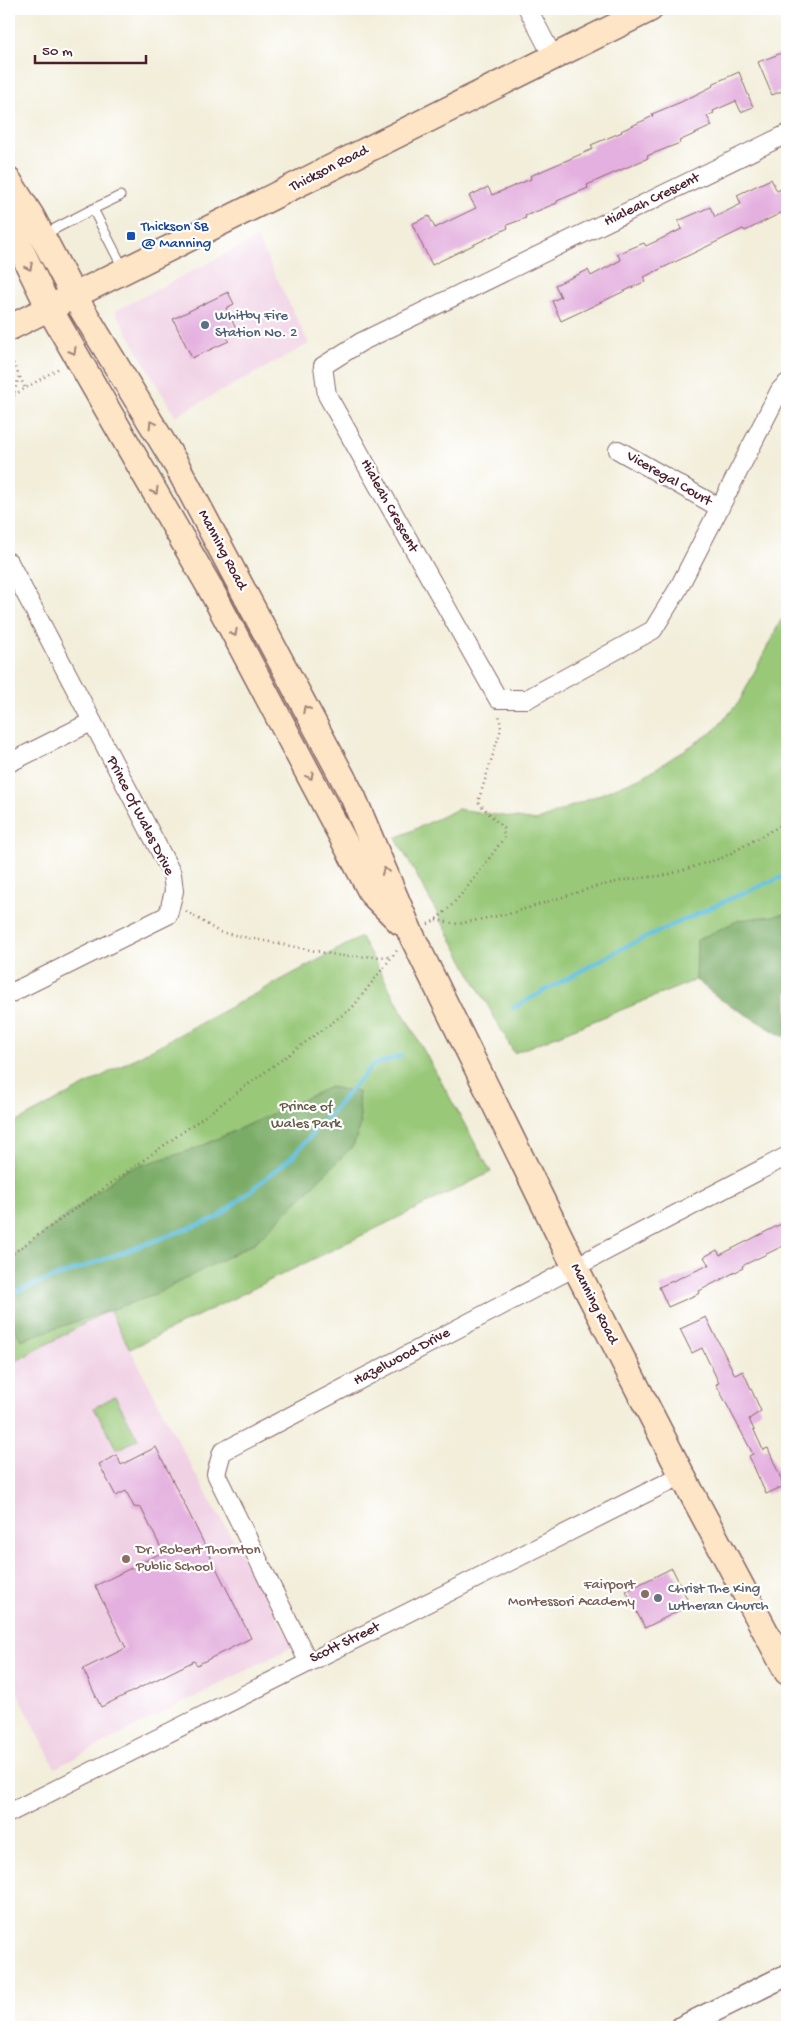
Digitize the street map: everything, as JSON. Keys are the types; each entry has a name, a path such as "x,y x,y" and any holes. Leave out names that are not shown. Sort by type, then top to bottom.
{"main road":[{"name":"Thickson Road","path":"9,328 650,9"},
{"name":"Manning Road","path":"9,181 42,235 74,296 177,466 353,797 410,932 575,1266 682,1475 787,1672"},
{"name":"Manning Road","path":"9,225 49,308 209,586 372,894 410,932"}],"street":[{"path":"528,9 553,57"},
{"name":"Hialeah Crescent","path":"498,699 327,395 323,366 361,342 787,134"},
{"path":"498,699 527,699 653,630 678,589 780,390 787,383"},
{"name":"Viceregal Court","path":"618,450 720,508"},
{"name":"Prince Of Wales Drive","path":"9,562 172,874 174,891 172,902"},
{"path":"9,763 91,722"},
{"path":"9,994 168,915 172,902"},
{"name":"Hazelwood Drive","path":"308,1661 216,1474 222,1452 787,1156"},
{"name":"Scott Street","path":"9,1813 308,1661 682,1475"},
{"path":"682,2027 787,1975"}],"lane":[{"path":"42,235 120,196"},
{"path":"93,209 124,271"}],"path":[{"path":"9,354 25,388"},
{"path":"14,395 77,357"},
{"path":"9,412 19,376"},
{"path":"9,1256 201,1120 352,1008 410,932 436,920 466,888 504,838 503,828 478,802 501,729 498,699"},
{"path":"436,920 458,924 512,913 625,880 667,875 724,857 787,822"},
{"path":"172,902 219,932 341,956 391,957"}],"shaded area":[{"path":"257,238 309,344 175,416 115,311"},
{"name":"Dr. Robert Thornton Public School","path":"110,1310 194,1472 294,1646 55,1768 9,1675 9,1365"}],"green space":[{"path":"781,620 787,623 787,962 728,967 514,1053 396,838 458,809 536,821 644,776 714,731 739,702"},
{"path":"787,914 787,1036 782,1036 720,999 696,980 697,940 739,920"},
{"name":"Prince of Wales Park","path":"361,937 491,1172 130,1349 109,1310 9,1365 9,1126"},
{"path":"330,1087 358,1092 361,1125 353,1146 256,1242 152,1296 21,1340 9,1318 9,1261 125,1170 195,1149"},
{"path":"115,1396 138,1439 117,1450 94,1408"}],"building":[{"path":"787,51 787,89 772,95 758,62"},
{"path":"739,72 753,107 741,112 736,101 713,111 714,113 707,116 712,126 679,141 680,143 647,156 648,158 587,185 588,188 525,216 526,218 507,225 508,228 432,265 412,224 429,216 435,228 476,208 469,196 488,187 492,195 531,179 530,176 593,149 591,145 622,132 653,116 652,114 681,102 713,86 712,84"},
{"path":"771,179 777,191 787,186 787,210 644,277 646,281 561,321 552,301 561,297 555,285 588,270 591,276 621,260 617,254 644,243 646,246 682,229 678,221 710,207 715,217 741,204 737,195"},
{"name":"Whitby Fire Station No. 2","path":"228,292 234,304 226,308 237,331 227,337 229,341 192,358 173,319"},
{"path":"781,1224 787,1237 787,1244 742,1266 743,1268 699,1291 700,1293 668,1307 659,1287 709,1265 704,1257 717,1250 720,1255"},
{"path":"706,1317 735,1375 743,1371 761,1411 749,1419 763,1450 768,1448 784,1486 766,1494 749,1456 753,1454 716,1384 719,1383 702,1348 692,1353 680,1329"},
{"path":"156,1447 251,1638 197,1665 194,1661 101,1707 83,1669 126,1648 95,1586 163,1552 141,1508 134,1507 126,1491 116,1496 99,1464 117,1455 121,1465"},
{"name":"Christ The King Lutheran Church","path":"672,1568 690,1605 645,1628 626,1591"}],"waterway":[{"path":"513,1008 623,948 787,875"},
{"path":"9,1294 217,1218 292,1157 373,1065 401,1056"}],"place":[{"name":"Thickson SB @ Manning","path":"131,236"},
{"name":"Whitby Fire Station No. 2","path":"205,325"},
{"name":"Dr. Robert Thornton Public School","path":"126,1559"},
{"name":"Fairport Montessori Academy","path":"645,1594"},
{"name":"Christ The King Lutheran Church","path":"658,1598"}]}
